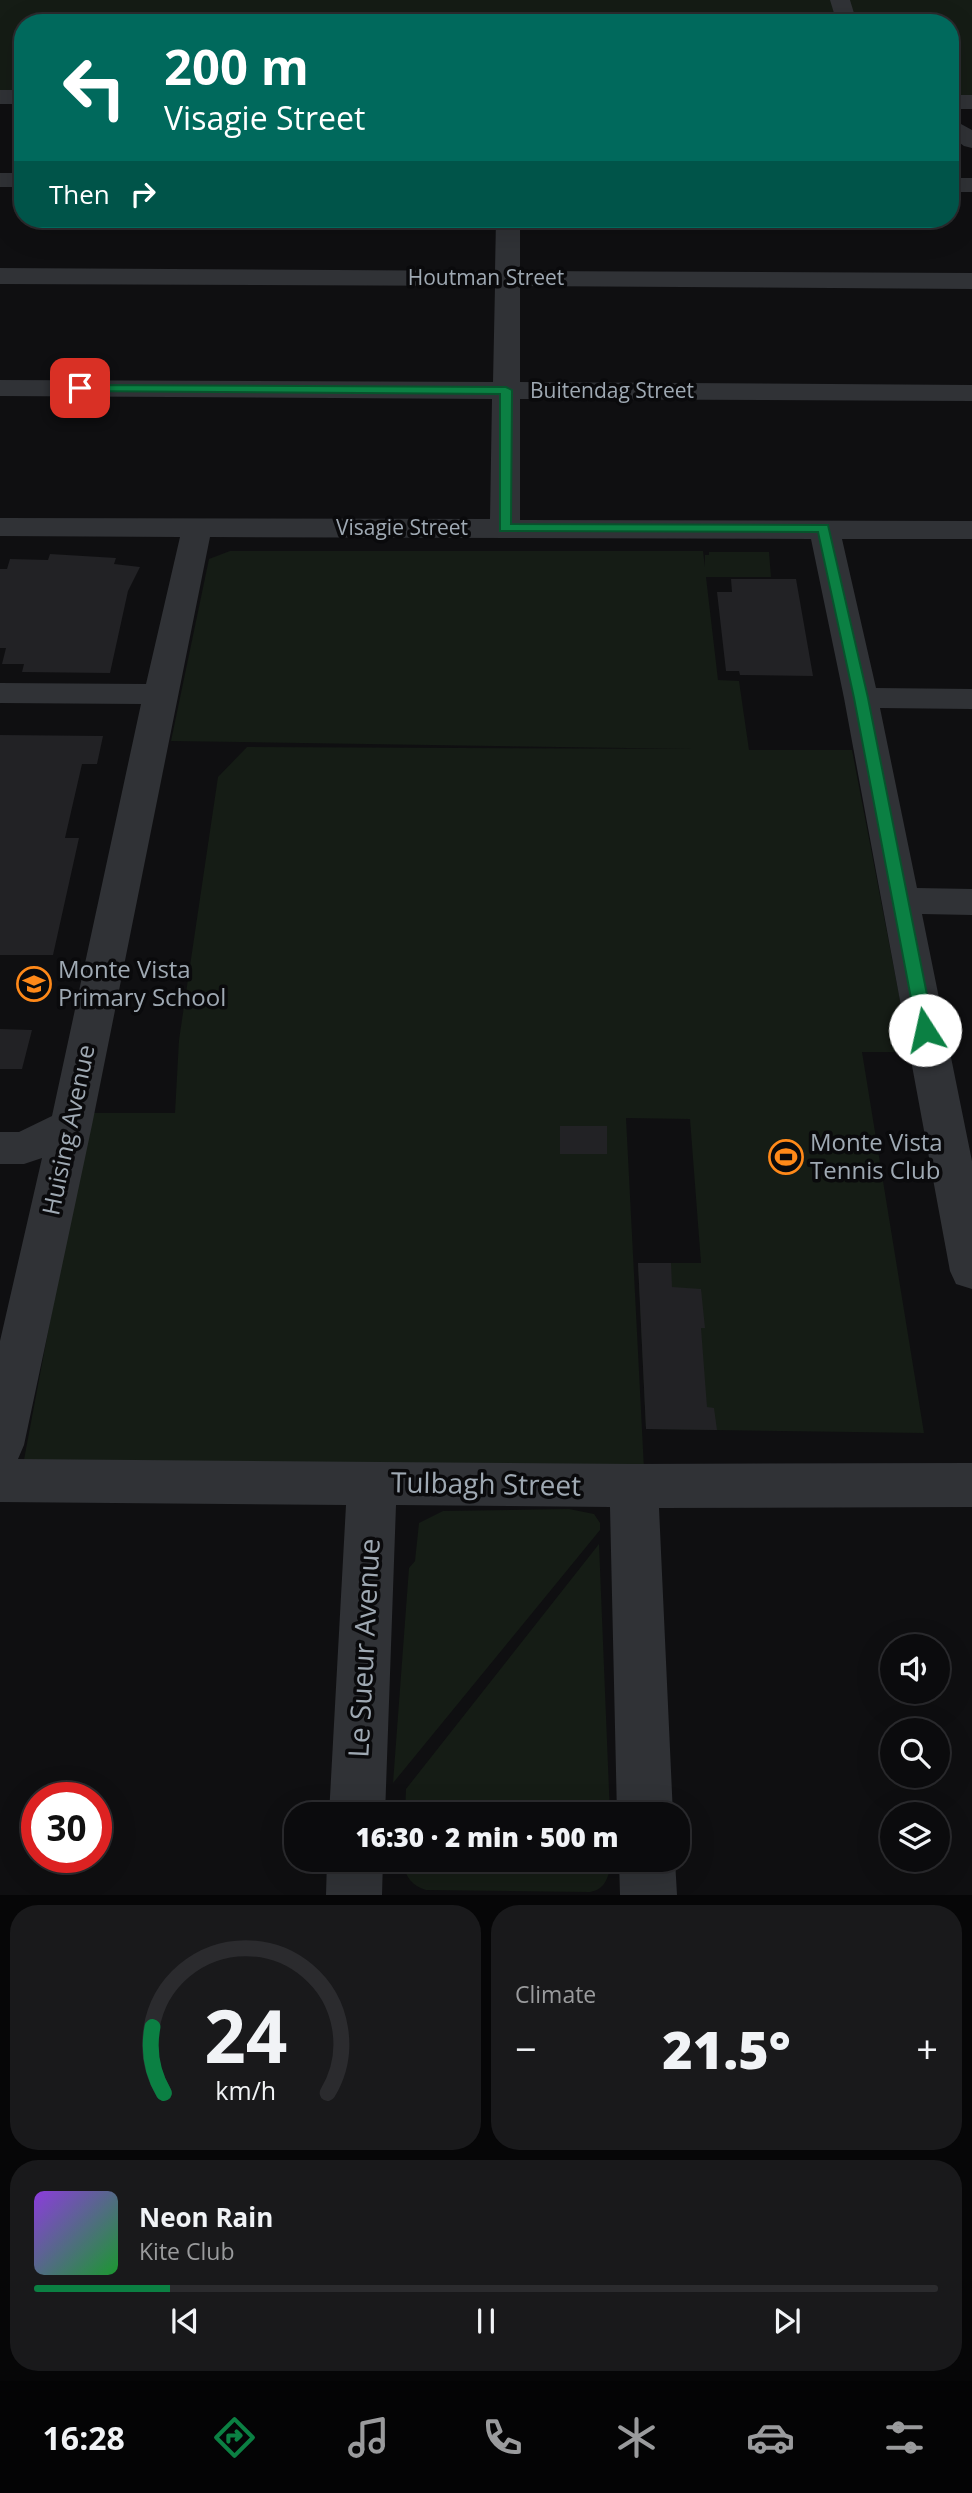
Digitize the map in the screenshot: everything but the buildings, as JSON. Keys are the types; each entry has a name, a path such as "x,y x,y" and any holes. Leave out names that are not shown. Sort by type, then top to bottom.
{"street":[{"path":"505,528 508,228"},
{"name":"Houtman Street","path":"0,276 972,281"},
{"name":"Buitendag Street","path":"0,388 972,393"},
{"name":"Visagie Street","path":"0,527 972,530"},
{"name":"Huising Avenue","path":"0,1445 71,1125 197,528"},
{"path":"824,528 901,901 961,1159 972,1271"},
{"path":"0,693 160,694"},
{"path":"861,698 972,699"},
{"path":"901,901 972,902"},
{"path":"12,1148 71,1125"},
{"path":"12,1148 42,1159 58,1181"},
{"name":"Tulbagh Street","path":"0,1480 634,1486 972,1485"},
{"name":"Le Sueur Avenue","path":"358,1802 372,1482"},
{"path":"634,1486 645,1802"},
{"path":"354,1895 355,1872"},
{"path":"648,1872 649,1895"}],"shaded area":[{"path":"0,0 972,0 972,96 959,96 959,14 14,14 14,92 0,92"},
{"path":"230,551 703,551 705,567 705,555 709,555 709,552 769,552 771,577 706,577 718,680 739,681 749,750 852,750 910,1052 862,1052 924,1433 646,1429 638,1263 701,1263 690,1119 626,1118 644,1469 23,1465 89,1113 175,1113 179,1040 218,777 247,747 694,749 171,741 209,559"},
{"path":"569,1509 594,1514 600,1523 600,1530 393,1783 409,1568 415,1561 419,1523 443,1511"},
{"path":"599,1544 609,1802 406,1802 406,1789"},
{"path":"406,1872 609,1872 603,1885 590,1892 426,1890 409,1879"}],"place":[{"name":"Monte Vista Primary School","path":"34,984"},
{"name":"Monte Vista Tennis Club","path":"786,1157"}],"route":[{"path":"80,388 506,390 505,528 824,528 861,698 925,1030"}]}
